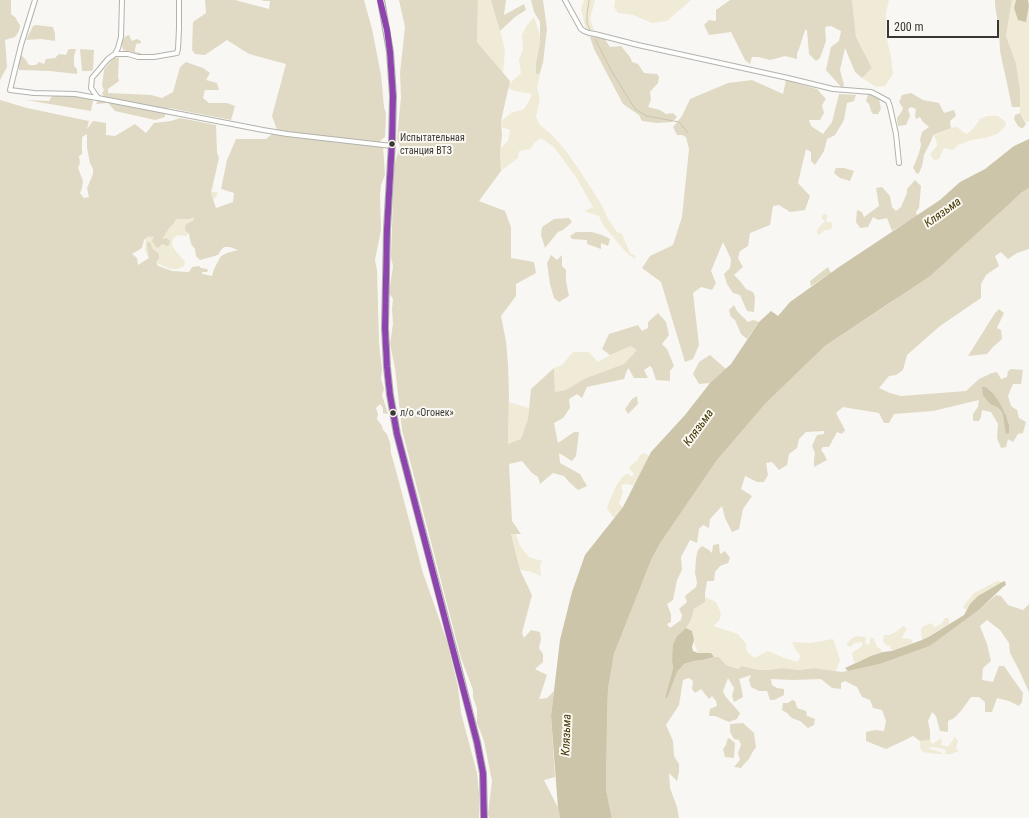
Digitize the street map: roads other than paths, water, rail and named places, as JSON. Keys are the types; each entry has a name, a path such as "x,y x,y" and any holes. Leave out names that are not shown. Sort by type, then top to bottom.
{"main road":[{"path":"380,0 389,44 392,71 393,120 387,229 385,328 390,395 397,434 477,742 483,773 484,818"}],"street":[{"path":"35,0 10,90 34,93 75,94 263,130 392,146"},
{"path":"98,98 91,88 92,78 108,59 115,54 118,48 121,37 122,0"},
{"path":"115,54 128,54 138,57 146,57 177,53 179,0"},
{"path":"565,0 581,29 589,33 788,78 833,90 871,92 888,101 896,134 899,163"}],"water":[{"path":"1016,0 1028,0 1029,5 1026,22 1018,20 1014,8"},
{"name":"Клязьма","path":"1029,139 1029,188 1021,193 930,276 825,346 766,403 717,460 661,542 652,558 614,654 608,689 606,790 612,818 560,818 551,716 560,640 572,592 585,555 623,507 651,452 685,415 710,383 731,364 759,322 771,311 778,316 790,302 839,267 940,200 960,182 985,169 1014,146"},
{"path":"982,387 986,387 994,394 1000,403 1009,425 1009,433 1006,434 1002,412 997,407 990,404 983,395"},
{"path":"1005,581 1006,585 979,610 930,646 880,664 848,671 845,668 871,656 892,651 930,636 964,615 970,604 978,596"},
{"path":"686,628 692,631 694,640 692,647 693,651 698,653 711,653 714,657 684,664 677,672 667,699 665,698 673,668 673,645 677,636"}],"waterway":[{"path":"589,0 587,23 590,30"},
{"path":"595,39 611,70 635,109 647,116 679,122 688,133"}],"place":[{"name":"Испытательная станция ВТЗ","path":"392,144"},
{"name":"л/о «Огонек»","path":"393,413"}]}
